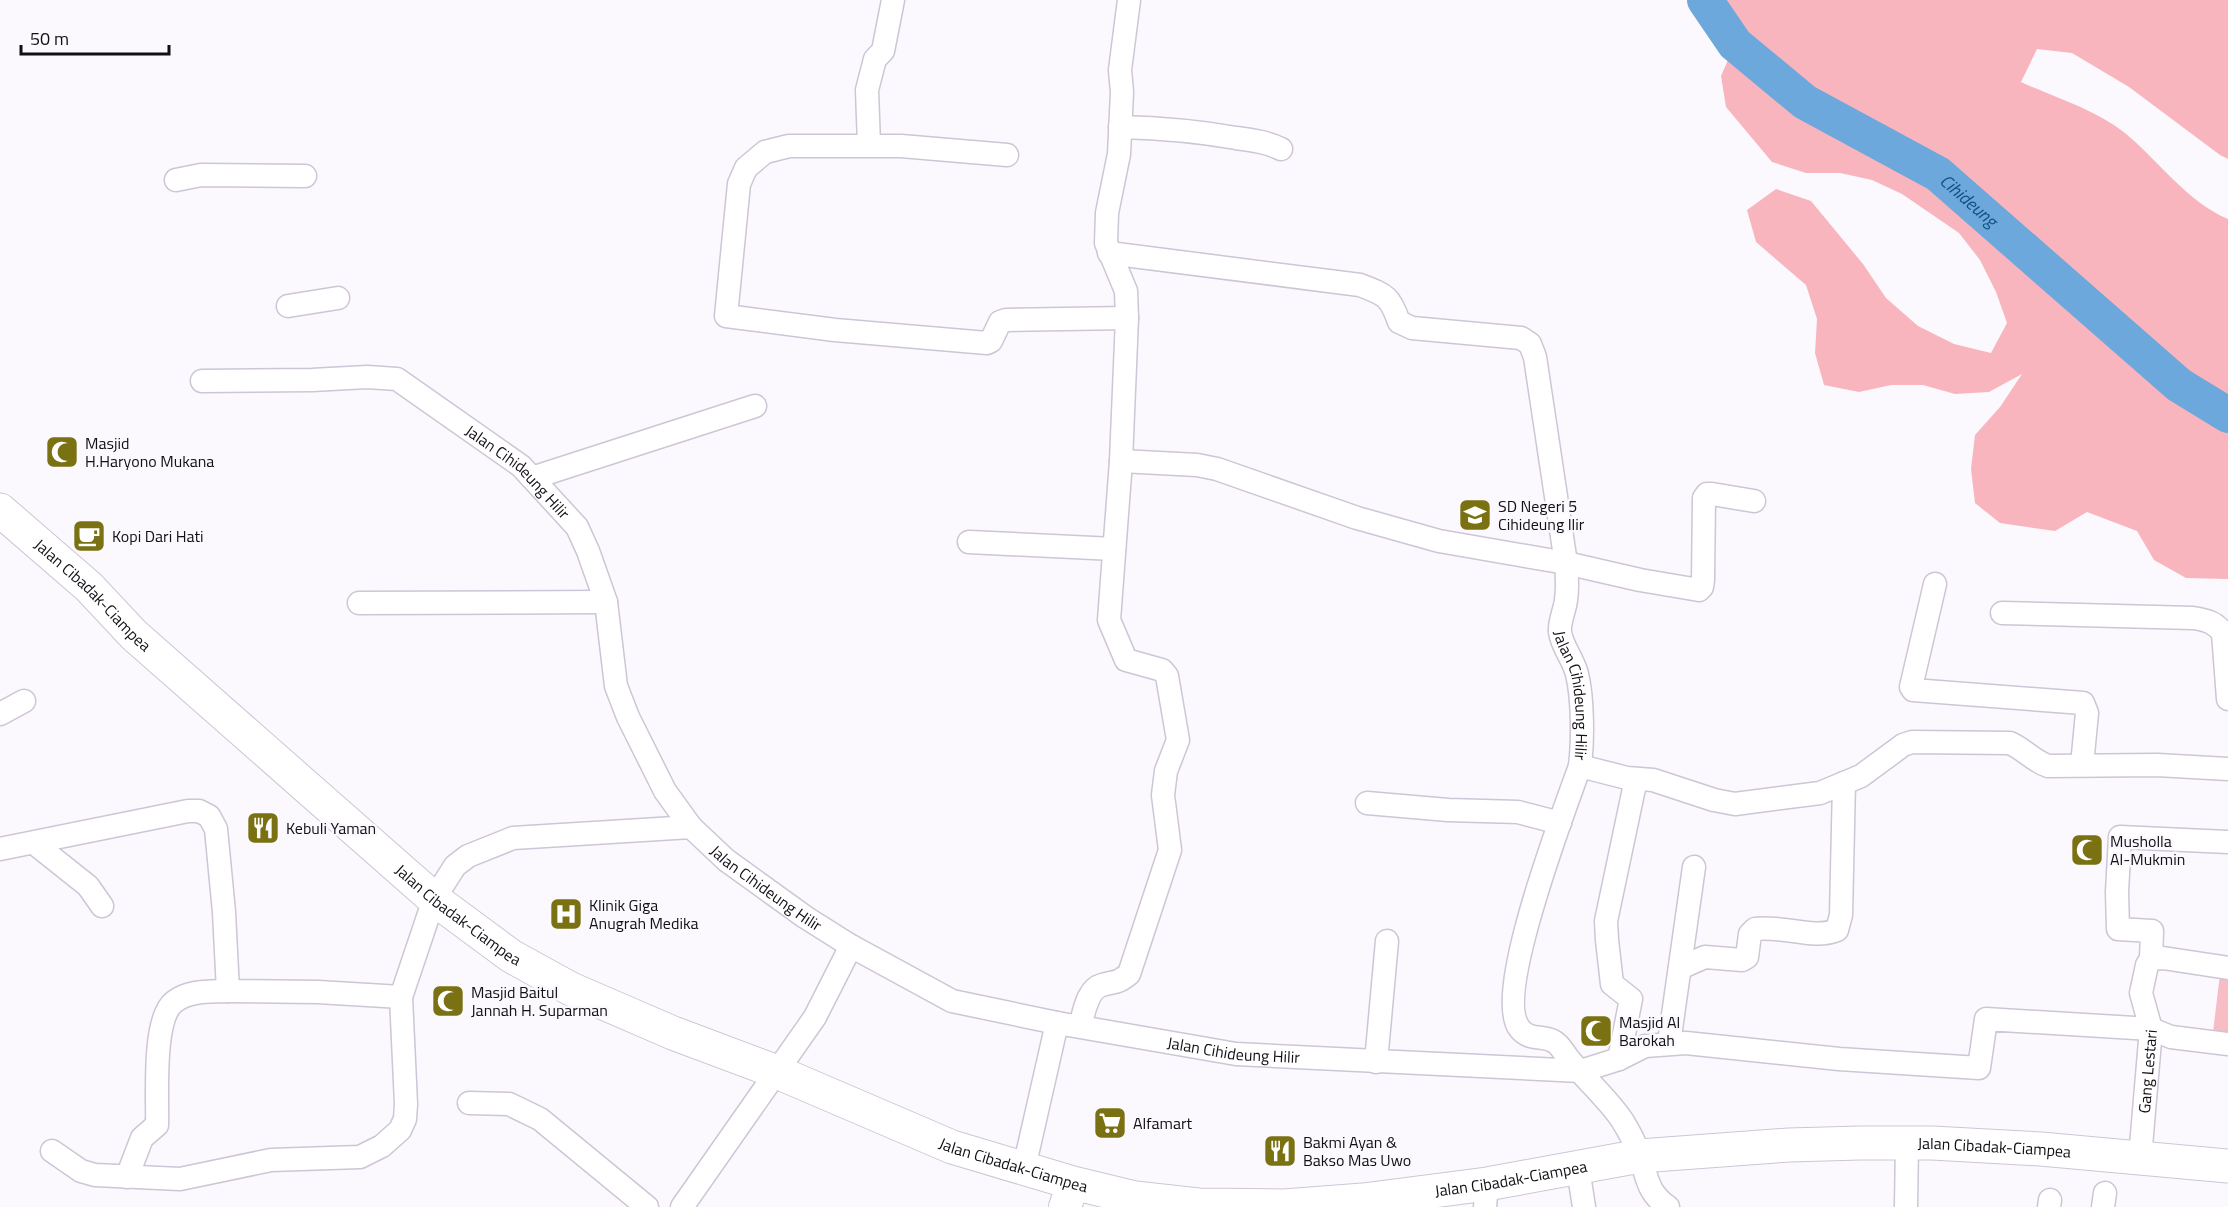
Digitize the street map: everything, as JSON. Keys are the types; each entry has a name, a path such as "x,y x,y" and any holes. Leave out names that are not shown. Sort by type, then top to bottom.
{"highway":[{"name":"Jalan Cibadak-Ciampea","path":"0,510 89,587 134,635 434,899 511,956 571,988 674,1033 777,1072 952,1147 1024,1168 1069,1195 1135,1198 1198,1205 1284,1207 1363,1200 1486,1196 1578,1168 1640,1156 1789,1145 1906,1143 2041,1149 2228,1166"}],"street":[{"path":"869,145 867,90 875,59 883,51 893,0"},
{"path":"1080,1026 1092,991 1100,985 1118,983 1128,974 1170,850 1163,795 1166,771 1178,740 1167,676 1162,670 1126,660 1120,641 1110,625 1121,460 1127,318 1126,291 1123,280 1106,243 1107,213 1119,154 1122,92 1120,70 1129,0"},
{"path":"1120,127 1211,133 1271,144 1281,149"},
{"path":"1007,155 869,145 789,146 765,152 746,168 739,184 726,316 836,330 987,343 993,337 1000,322 1006,320 1127,318"},
{"path":"176,180 201,175 305,176"},
{"name":"Jalan Cihideung Hilir","path":"1109,253 1360,285 1386,297 1392,302 1399,322 1412,328 1521,338 1530,344 1535,357 1566,563 1566,602 1560,626 1562,644 1570,654 1577,675 1583,744 1580,766 1530,913 1519,956 1514,996 1518,1027 1526,1035 1556,1042 1623,1121 1640,1156 1650,1189 1668,1207"},
{"path":"288,306 338,298"},
{"name":"Jalan Cihideung Hilir","path":"202,381 367,377 397,379 521,466 577,527 606,602 616,686 628,717 665,791 691,827 726,860 805,917 850,946 952,1001 1057,1023 1236,1054 1581,1071"},
{"path":"532,478 755,406"},
{"path":"1121,460 1197,465 1217,469 1378,525 1397,528 1439,541 1566,563 1640,580 1699,590 1704,580 1704,498 1707,494 1712,494 1754,501"},
{"path":"969,542 1114,549"},
{"path":"1935,584 1912,681 1913,690 2083,703 2087,713 2082,765"},
{"path":"359,603 606,602"},
{"path":"2002,613 2193,618 2209,621 2218,626 2223,633 2228,699"},
{"path":"0,714 24,701"},
{"path":"1580,766 1636,779 1653,780 1714,800 1735,804 1820,793 1861,776 1903,745 1912,742 2010,743 2018,746 2038,763 2048,766 2157,765 2228,769"},
{"path":"1619,1059 1631,999 1612,984 1606,940 1606,921 1636,779"},
{"path":"1680,968 1706,957 1742,960 1746,957 1750,934 1755,929 1778,928 1823,934 1837,930 1841,915 1844,783"},
{"path":"1367,803 1448,810 1518,812 1560,823"},
{"path":"0,849 188,811 199,811 208,816 216,829 224,912 228,991"},
{"path":"52,1151 81,1171 94,1175 180,1179 271,1160 360,1157 382,1146 400,1130 405,1119 401,997 434,899 455,866 468,856 513,838 691,827"},
{"name":"Gang Lestari","path":"2140,1158 2151,1029 2141,993 2147,964 2151,959 2152,931 2118,929 2117,892 2120,837 2228,842"},
{"path":"34,843 88,886 102,906"},
{"path":"1669,1043 1694,867"},
{"path":"1376,1062 1387,941"},
{"path":"682,1207 815,1017 850,946"},
{"path":"2151,959 2163,958 2228,968"},
{"path":"127,1177 141,1138 157,1125 159,1046 168,1008 181,998 191,994 228,991 318,992 401,997"},
{"path":"1581,1071 1619,1059 1645,1046 1669,1043 1839,1059 1979,1068 1986,1019 2151,1029 2171,1037 2228,1044"},
{"path":"1024,1168 1057,1023"},
{"path":"469,1103 509,1104 540,1119 647,1207"},
{"path":"1905,1207 1906,1143"},
{"path":"1578,1168 1584,1207"}],"shaded area":[{"path":"1720,0 2228,0 2228,159 2129,87 2072,53 2037,49 2021,82 2101,117 2125,133 2199,202 2228,219 2228,579 2186,578 2154,560 2137,531 2087,512 2055,531 2000,523 1975,503 1971,469 1975,435 2000,407 2022,374 1989,392 1955,394 1923,385 1891,385 1859,392 1824,385 1815,353 1817,319 1806,285 1756,242 1747,210 1776,189 1811,201 1863,264 1886,298 1918,326 1954,344 1991,353 2007,323 1996,292 1980,260 1959,233 1902,194 1872,180 1840,173 1806,173 1772,162 1726,107 1721,76 1735,44"},
{"path":"2220,974 2228,975 2228,1034 2213,1032"}],"waterway":[{"name":"Cihideung","path":"1705,0 1735,44 1805,102 1938,174 2179,385 2228,415"}],"place":[{"name":"Masjid H.Haryono Mukana","path":"62,452"},
{"name":"SD Negeri 5 Cihideung Ilir","path":"1475,515"},
{"name":"Kopi Dari Hati","path":"89,536"},
{"name":"Kebuli Yaman","path":"263,828"},
{"name":"Musholla Al-Mukmin","path":"2087,850"},
{"name":"Klinik Giga Anugrah Medika","path":"566,914"},
{"name":"Masjid Baitul Jannah H. Suparman","path":"448,1001"},
{"name":"Masjid Al Barokah","path":"1596,1031"},
{"name":"Alfamart","path":"1110,1123"},
{"name":"Bakmi Ayan & Bakso Mas Uwo","path":"1280,1151"}]}
